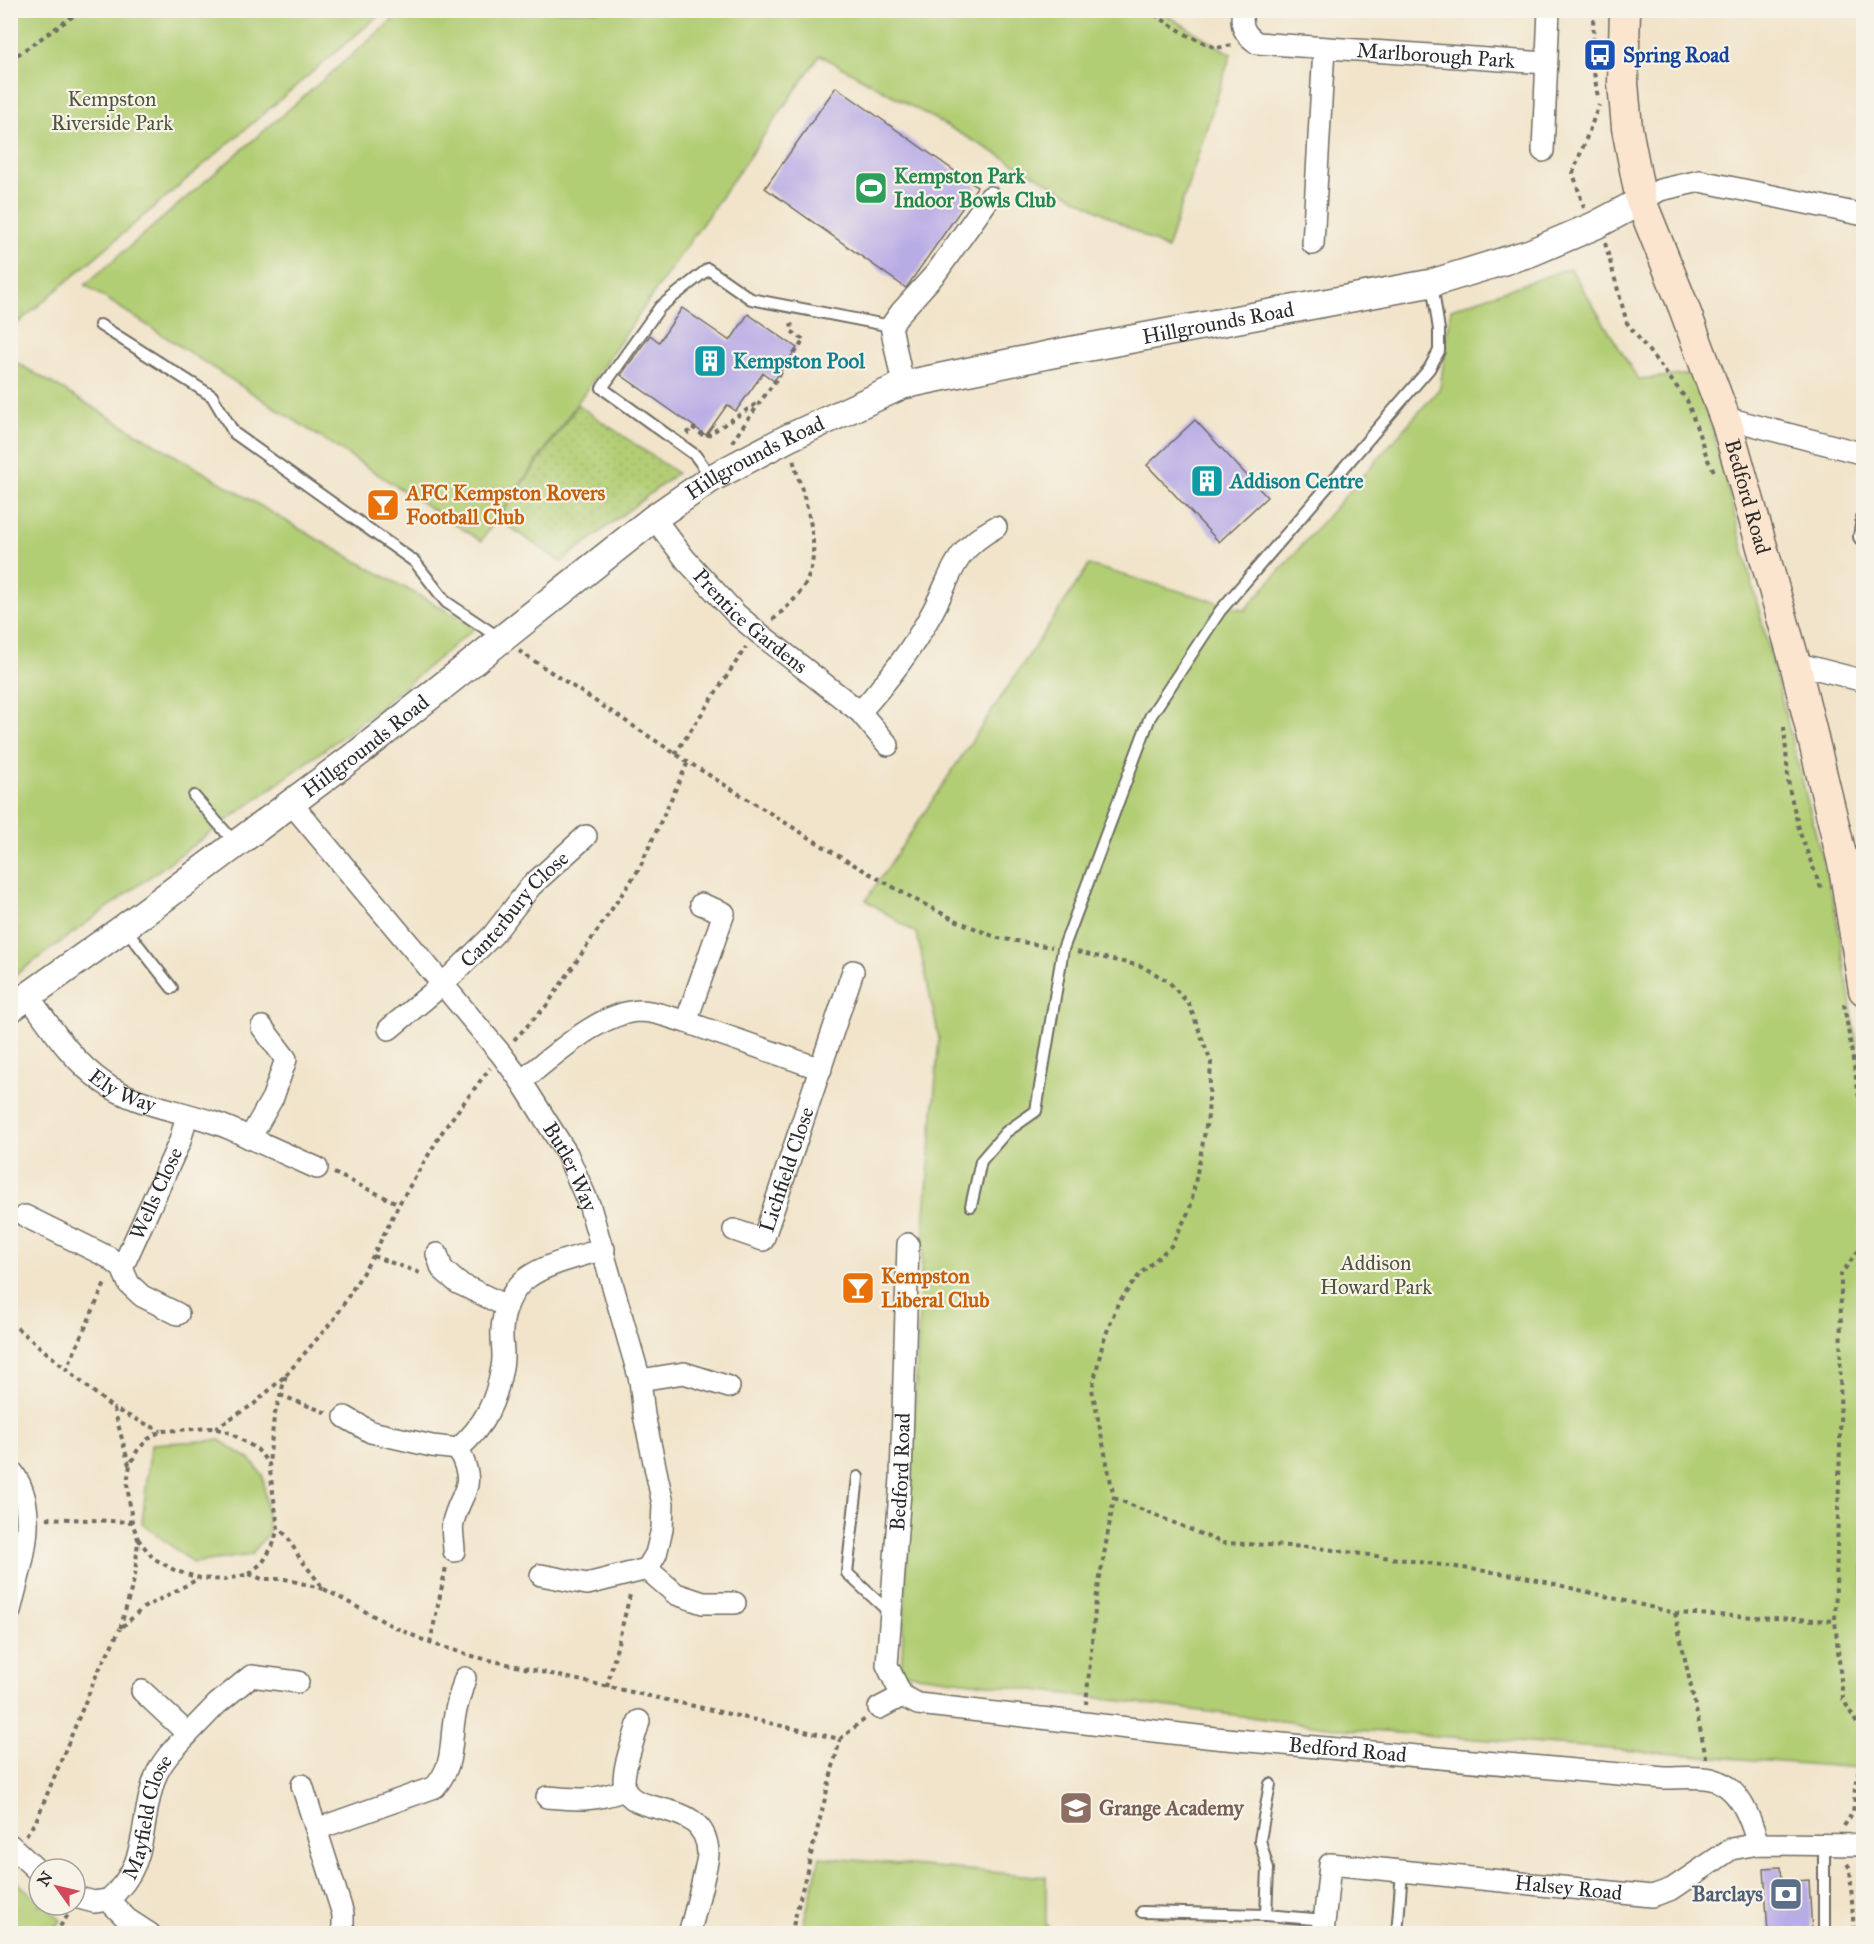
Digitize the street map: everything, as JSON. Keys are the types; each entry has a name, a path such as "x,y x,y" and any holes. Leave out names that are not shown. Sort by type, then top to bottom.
{"main road":[{"name":"Bedford Road","path":"1625,10 1623,83 1628,128 1641,201 1727,424 1854,867 1853,991"}],"street":[{"path":"1242,10 1241,22 1246,36"},
{"path":"1543,151 1549,10"},
{"name":"Marlborough Park","path":"1246,36 1257,43 1546,63"},
{"path":"1313,244 1324,48"},
{"path":"1641,201 1660,190 1700,181 1863,215"},
{"path":"903,385 891,326 936,273 990,197"},
{"name":"Hillgrounds Road","path":"20,1003 237,845 361,751 654,518 712,478 788,438 903,385 1052,354 1432,283 1530,253 1596,225 1641,201"},
{"path":"1727,424 1738,421 1863,454"},
{"name":"Prentice Gardens","path":"654,518 686,560 736,614 860,712 888,745"},
{"path":"860,712 899,665 930,618 954,566 967,547 996,527"},
{"path":"1795,663 1863,681"},
{"name":"Butler Way","path":"291,803 521,1081 567,1154 590,1207 604,1249 640,1380 644,1415 663,1504 662,1529 656,1554 646,1569"},
{"name":"Canterbury Close","path":"442,984 493,935 531,886 586,836"},
{"path":"686,1022 724,913 701,904"},
{"name":"Lichfield Close","path":"734,1230 762,1240 854,971"},
{"path":"389,1029 442,984"},
{"name":"Ely Way","path":"20,1003 105,1085 143,1102 212,1122 317,1168"},
{"path":"521,1081 596,1025 615,1016 641,1011 686,1022 821,1069"},
{"path":"250,1138 273,1097 286,1059 262,1027"},
{"name":"Wells Close","path":"118,1265 180,1142 187,1115"},
{"name":"Wells Close","path":"25,1216 89,1247 118,1265 129,1284 142,1296 178,1314"},
{"name":"Bedford Road","path":"908,1244 901,1478 887,1665 902,1696 918,1704 1250,1742 1664,1778 1711,1779"},
{"path":"345,1417 367,1438 459,1449 475,1434 494,1404 503,1364 502,1330 506,1306 515,1290 527,1277 546,1268 604,1249"},
{"path":"437,1267 458,1283 506,1306"},
{"path":"640,1380 684,1373 729,1387"},
{"path":"454,1551 452,1524 468,1485 467,1467 459,1449"},
{"path":"10,1469 15,1474 28,1518 10,1611"},
{"path":"541,1575 587,1584 646,1569 676,1594 703,1603 735,1603"},
{"name":"Mayfield Close","path":"108,1900 121,1889 142,1846 148,1801 156,1776 168,1756 217,1704 251,1676 298,1682"},
{"path":"317,1829 435,1787 444,1777 450,1765 454,1718 465,1678"},
{"name":"Mayfield Close","path":"142,1691 188,1734"},
{"path":"879,1708 902,1696"},
{"path":"639,1721 624,1775 625,1790 633,1800 646,1806 675,1811 693,1821 704,1836 708,1854 698,1906 689,1934"},
{"path":"1711,1779 1735,1794 1749,1815 1758,1844"},
{"path":"302,1785 343,1914 343,1934"},
{"path":"547,1797 585,1800 625,1790"},
{"name":"Halsey Road","path":"1324,1927 1330,1864 1652,1896 1672,1889 1731,1849 1758,1844 1863,1845"},
{"path":"13,1847 27,1860"},
{"path":"87,1900 94,1902 108,1900 127,1919 148,1933"}],"lane":[{"path":"712,478 695,455 602,388 660,307 708,268 750,299 891,326"},
{"path":"971,1206 981,1161 1006,1132 1036,1111 1063,949 1150,717 1220,611 1429,369 1439,351 1432,283"},
{"path":"100,325 212,396 234,433 415,562 446,602 501,639"},
{"path":"1863,506 1859,537 1863,545"},
{"path":"194,796 237,845"},
{"path":"125,927 172,988"},
{"path":"858,1477 847,1573 891,1614"},
{"path":"1266,1915 1268,1869 1260,1840 1270,1784"},
{"path":"1824,1845 1824,1934"},
{"path":"1397,1934 1402,1871"},
{"path":"1142,1912 1266,1915 1324,1927"}],"path":[{"path":"10,60 82,10"},
{"path":"1147,10 1189,36 1215,48 1232,46 1246,36"},
{"path":"1584,209 1573,173 1599,107 1594,72 1593,10"},
{"path":"1605,241 1627,323 1687,400 1708,460 1718,477"},
{"path":"740,463 730,444 804,340 790,331 794,308"},
{"path":"680,444 692,428 705,437 763,399"},
{"path":"675,754 746,647 804,588 813,566 813,538 788,438"},
{"path":"501,639 675,754 842,858 955,920 998,938 1141,966 1168,981 1189,1004 1211,1062 1208,1116 1190,1209 1172,1246 1140,1274 1118,1303 1103,1342 1092,1389 1114,1498 1096,1600 1084,1723"},
{"path":"1783,717 1789,788 1800,833 1825,900"},
{"path":"1853,991 1863,1128"},
{"path":"317,1168 331,1171 399,1204"},
{"path":"1850,1818 1853,1812 1863,1734 1843,1699 1835,1621 1840,1445 1841,1274 1863,1243"},
{"path":"373,1256 437,1267"},
{"path":"66,1371 118,1265"},
{"path":"10,1322 114,1410 161,1431 214,1428 230,1433 257,1449 269,1464"},
{"path":"114,1410 129,1465 127,1483 132,1522 138,1539 153,1558 176,1571 200,1578 224,1580 249,1574 263,1562 273,1545 278,1528 269,1464 274,1418 286,1375 254,1404 214,1428"},
{"path":"280,1395 318,1411 345,1417"},
{"path":"129,1465 137,1451 148,1439 161,1431"},
{"path":"1114,1498 1223,1542 1311,1546 1521,1576 1675,1613 1835,1621"},
{"path":"28,1518 132,1522"},
{"path":"278,1528 287,1536 299,1557 324,1589"},
{"path":"13,1847 36,1821 96,1676 120,1629 135,1576 138,1539"},
{"path":"430,1642 445,1569 454,1551"},
{"path":"607,1687 633,1583 646,1569"},
{"path":"249,1574 262,1579 285,1579 324,1589 392,1626 430,1642 476,1657 840,1739"},
{"path":"120,1629 143,1608 200,1578"},
{"path":"1675,1613 1711,1779"},
{"path":"791,1934 840,1739 879,1708"},
{"path":"1850,1868 1854,1934"},
{"path":"56,1934 67,1917"}],"green space":[{"name":"Kempston Riverside Park","path":"11,10 384,10 384,11 11,329"},
{"path":"1158,10 1231,54 1167,249 820,55 481,541 85,285 403,11"},
{"name":"Addison Howard Park","path":"1570,268 1638,379 1694,374 1716,442 1835,909 1863,1079 1864,1745 1859,1768 1344,1729 901,1673 923,1240 939,1038 917,934 866,900 1089,565 1245,610 1440,388 1451,309"},
{"path":"14,361 322,542 476,627 358,725 11,978 10,363"},
{"path":"578,405 677,473 561,562 498,519"},
{"path":"219,1440 251,1460 263,1476 269,1532 251,1555 193,1563 142,1523 151,1444"},
{"path":"820,1857 1046,1877 1046,1924 1055,1933 801,1933"},
{"path":"10,1876 27,1891 27,1917 58,1917 61,1920 50,1933 11,1933"}],"building":[{"name":"Kempston Park Indoor Bowls Club","path":"836,87 977,187 906,288 765,188"},
{"name":"Kempston Pool","path":"682,308 730,341 748,314 797,348 774,381 763,373 736,411 727,405 706,435 621,375 650,335 659,342"},
{"name":"Addison Centre","path":"1195,420 1267,497 1219,542 1147,465"},
{"path":"1781,1867 1782,1882 1809,1880 1812,1934 1768,1934 1764,1868"}],"place":[{"name":"Spring Road","path":"1600,55"},
{"name":"Kempston Park Indoor Bowls Club","path":"871,188"},
{"name":"Kempston Pool","path":"710,361"},
{"name":"Addison Centre","path":"1207,481"},
{"name":"AFC Kempston Rovers Football Club","path":"383,505"},
{"name":"Kempston Liberal Club","path":"858,1288"},
{"name":"Grange Academy","path":"1076,1808"},
{"name":"Barclays","path":"1786,1894"}]}
